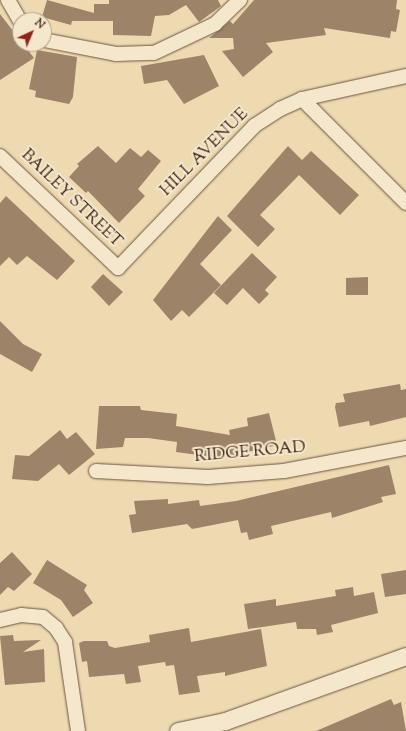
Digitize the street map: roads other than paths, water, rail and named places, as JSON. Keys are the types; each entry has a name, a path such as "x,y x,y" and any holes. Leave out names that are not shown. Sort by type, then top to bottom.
{"street":[{"path":"8,0 15,12"},
{"path":"52,42 116,54 154,54 215,24 240,0"},
{"name":"HILL AVENUE","path":"118,268 254,126 302,99 406,76"},
{"path":"302,99 406,203"},
{"name":"BAILEY STREET","path":"0,156 118,268"},
{"name":"RIDGE ROAD","path":"96,471 208,477 284,471 406,448"},
{"path":"0,620 21,615 43,617 56,628 65,642 78,731"},
{"path":"178,731 225,722 406,656"}]}
